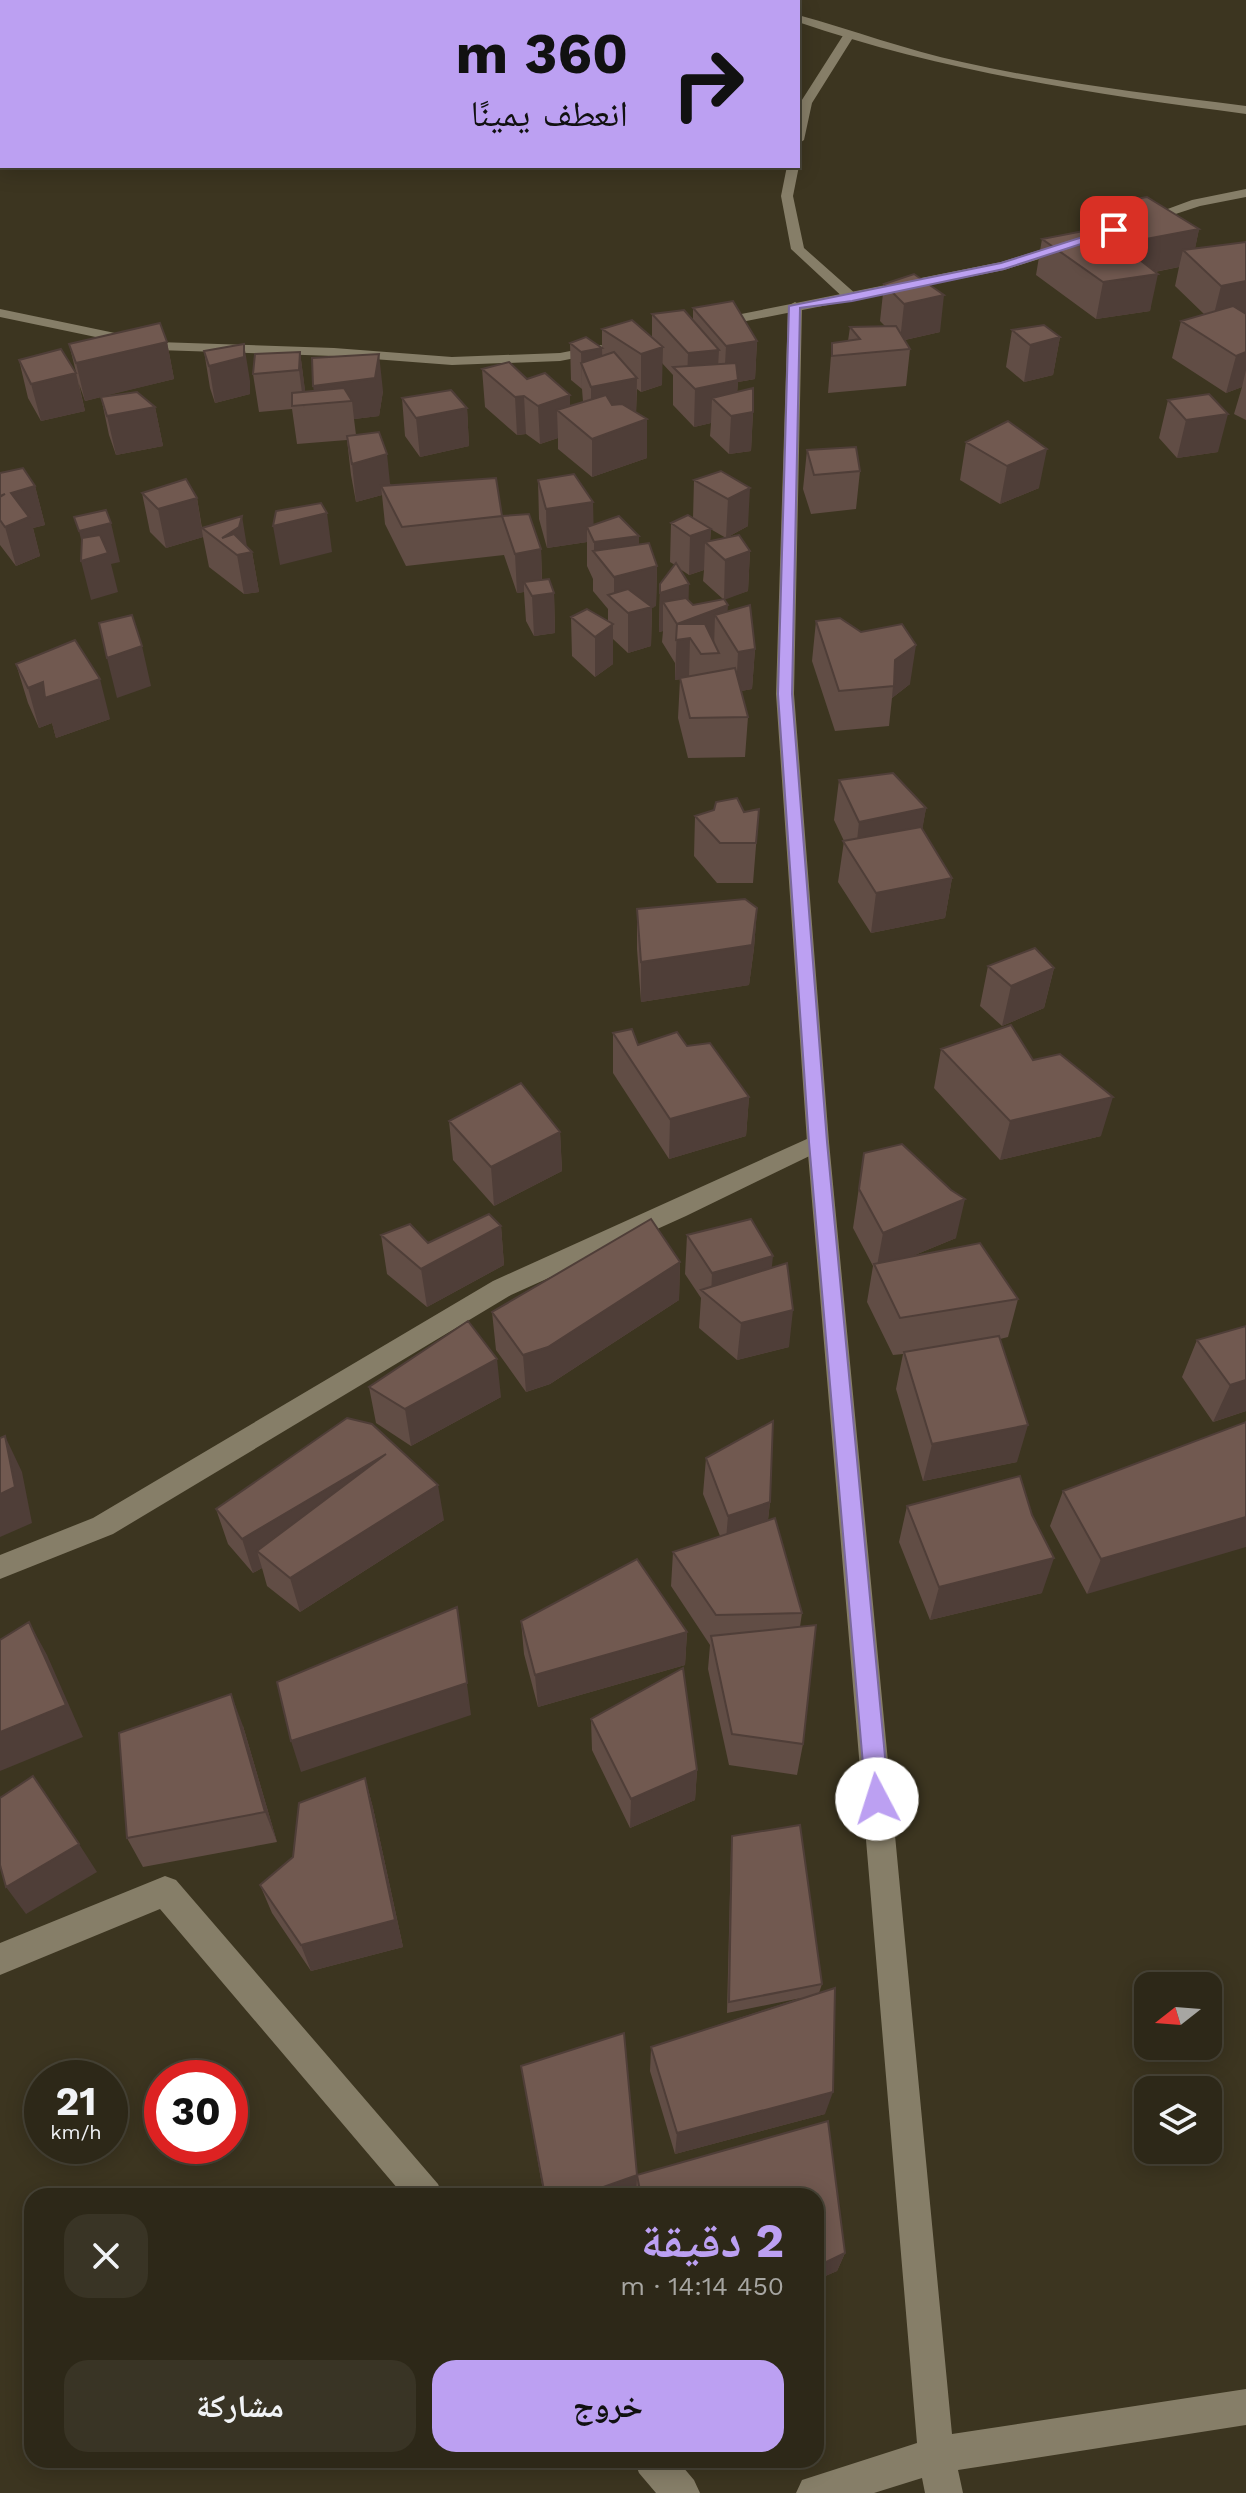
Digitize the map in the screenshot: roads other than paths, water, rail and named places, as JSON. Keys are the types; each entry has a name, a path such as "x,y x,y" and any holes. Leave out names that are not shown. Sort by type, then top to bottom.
{"street":[{"path":"800,19 848,36 941,62 1074,87 1246,110"},
{"path":"800,131 806,103 848,36"},
{"path":"793,168 787,196 798,249 852,298"},
{"path":"1123,227 1197,203 1246,193"},
{"path":"701,326 1004,266 1078,242"},
{"path":"795,306 785,694 818,1142 936,2455 944,2493"},
{"path":"0,313 158,346 334,352 452,361 560,357 623,344"},
{"path":"0,1567 103,1526 502,1288 678,1210 818,1142"},
{"path":"0,1959 165,1891 419,2188"},
{"path":"815,2493 936,2455 1246,2407"},
{"path":"659,2468 681,2493"}]}
